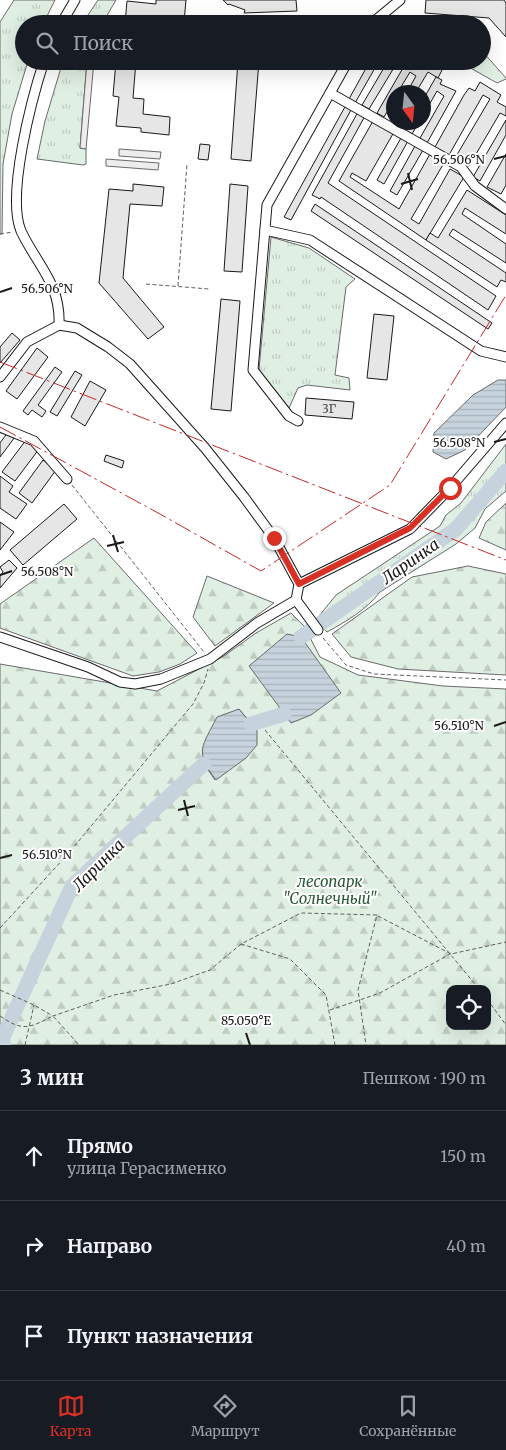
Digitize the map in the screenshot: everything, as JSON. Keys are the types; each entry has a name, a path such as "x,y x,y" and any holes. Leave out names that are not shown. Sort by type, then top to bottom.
{"street":[{"path":"67,15 76,0"},
{"path":"382,15 400,0"},
{"path":"41,70 31,103 20,164 17,207 21,230 53,285 60,307 59,325"},
{"path":"298,421 289,416 253,370 268,205 343,70"},
{"path":"330,93 461,167 475,186 506,209"},
{"path":"265,230 310,240 481,351 506,357"},
{"path":"0,377 27,342 59,325 77,328 108,347 130,364 205,448 274,538 299,584 296,600 316,628"},
{"path":"299,584 410,528 450,488 506,423"},
{"path":"0,427 34,441 67,479"},
{"path":"0,637 88,667 120,682 128,683 161,679 210,659 257,623 296,600"}],"path":[{"path":"178,286 187,164"},
{"path":"0,234 21,230"},
{"path":"146,284 210,289"},
{"path":"0,928 68,855 193,704 204,683 210,659 67,479"},
{"path":"316,628 346,665 374,674 506,680"},
{"path":"265,730 476,985"},
{"path":"0,1016 14,1026 29,1028 53,1016 114,995 171,984 210,970 241,944 301,913 377,915 451,954"},
{"path":"366,1045 358,990 377,915"},
{"path":"329,1010 359,998 380,994 451,954 506,942"},
{"path":"241,944 290,959 326,995 335,1045"},
{"path":"0,990 34,1004 53,1016 79,1045"},
{"path":"25,1045 34,1004"},
{"path":"491,1004 506,1025"}],"green space":[{"path":"14,0 55,0 48,15 15,15 15,70 25,70 12,114 3,164 2,234 0,234 0,22"},
{"path":"98,0 116,0 107,15 88,15"},
{"path":"491,61 506,78 497,83 474,70 491,70"},
{"path":"60,70 86,70 80,148 86,149 86,164 37,159 45,121"},
{"path":"271,237 309,248 355,279 346,287 335,375 349,378 350,390 307,385 298,388 289,408 259,370"},
{"path":"506,444 506,491 485,509 475,528 456,544 380,592 356,615 327,632 318,622 319,616 336,595 440,526 446,515 461,503"},
{"path":"506,503 506,550 479,538 486,522"},
{"path":"94,538 197,653 180,664 159,672 133,676 0,628 0,604"},
{"path":"468,566 506,574 506,675 398,669 351,657 332,634 412,577"},
{"path":"207,576 274,603 215,646 193,617"},
{"name":"лесопарк \"Солнечный\"","path":"291,613 304,626 320,657 358,675 443,686 506,689 506,1045 0,1045 0,664 157,691 224,656 256,633","holes":["239,709 257,731 215,780 204,764"]}],"shaded area":[{"path":"86,70 93,70 86,149 80,148"},
{"path":"119,149 161,152 160,159 119,156"},
{"path":"106,159 159,163 158,170 106,166"},
{"path":"498,380 506,380 506,407 465,450 446,459 433,452 434,433 473,395"},
{"path":"287,634 301,637 341,693 311,715 291,723 249,666"},
{"path":"239,709 257,731 257,745 246,758 216,780 205,762 203,755 204,742 217,717"}],"building":[{"path":"156,0 186,0 185,15 126,15 127,1 156,4"},
{"path":"223,0 296,0 297,11 244,13 245,10 228,5"},
{"path":"426,0 504,0 506,3 506,37 491,20 491,15 425,13"},
{"path":"115,70 135,70 133,98 144,99 143,114 170,117 169,135 141,132 141,128 116,126 119,97 113,96"},
{"path":"237,70 258,70 251,161 231,159"},
{"path":"365,70 374,70 355,103 349,99"},
{"path":"383,70 393,70 369,109 362,105"},
{"path":"402,70 442,70 438,78 428,72 420,85 411,85 416,76 410,72 402,85 393,85"},
{"path":"436,77 442,80 440,84 456,91 427,143 420,138 425,130 431,130 431,119 444,96 437,91 431,102 431,86"},
{"path":"480,82 501,95 497,102 506,107 506,116 500,113 469,166 455,158 490,99 483,95 449,155 435,147 464,95 469,88 475,91"},
{"path":"386,97 386,114 384,117 377,113"},
{"path":"346,105 352,108 291,220 284,217"},
{"path":"358,112 365,116 328,183 496,296 488,310 321,197 320,199 312,195"},
{"path":"506,120 506,135 480,181 473,177"},
{"path":"373,121 386,128 386,130 394,132 366,181 352,173 350,177 399,209 430,154 444,163 411,219 419,224 450,169 464,177 426,240 339,181"},
{"path":"405,130 414,130 412,134"},
{"path":"401,138 408,141 384,184 377,180"},
{"path":"200,144 210,145 208,160 198,159"},
{"path":"415,146 423,150 397,195 390,191"},
{"path":"506,154 506,185 501,194 487,187"},
{"path":"133,184 164,187 162,206 130,204 123,278 164,327 148,339 99,283 109,189 133,191"},
{"path":"230,184 248,186 242,272 224,271"},
{"path":"467,190 506,215 506,234 465,208 462,214 506,244 506,263 453,229 449,235 506,273 506,282 501,280 497,287 426,240 430,233 438,238"},
{"path":"315,204 492,323 488,329 311,211"},
{"path":"221,299 240,301 231,411 211,409"},
{"path":"374,314 394,316 387,380 367,378"},
{"path":"12,333 20,340 0,363 0,347"},
{"path":"37,348 48,357 17,399 6,391"},
{"path":"55,367 62,372 38,405 46,411 42,417 32,410 28,415 23,411"},
{"path":"75,371 82,375 57,416 50,412"},
{"path":"90,381 106,390 85,426 71,417"},
{"path":"306,398 354,402 352,419 305,415"},
{"path":"8,432 15,437 0,457 0,443"},
{"path":"26,440 39,449 15,481 2,472"},
{"path":"106,455 124,461 122,468 104,461"},
{"path":"43,460 56,470 32,503 19,493"},
{"path":"0,476 13,486 9,492 27,504 16,519 0,508"},
{"path":"64,504 77,519 23,565 10,550"},
{"path":"0,522 14,532 0,550"},
{"path":"9,560 17,568 0,588 0,576 3,572 0,567"}],"waterway":[{"name":"Ларинка","path":"301,637 456,529 506,471"},
{"name":"Ларинка","path":"251,724 284,714"},
{"name":"Ларинка","path":"3,1045 3,1037 72,886 204,764"}],"power":[{"path":"0,427 261,571 390,485 506,295"},
{"path":"0,362 506,560"}],"route":[{"path":"274,538 299,584 410,528 450,488"}]}
